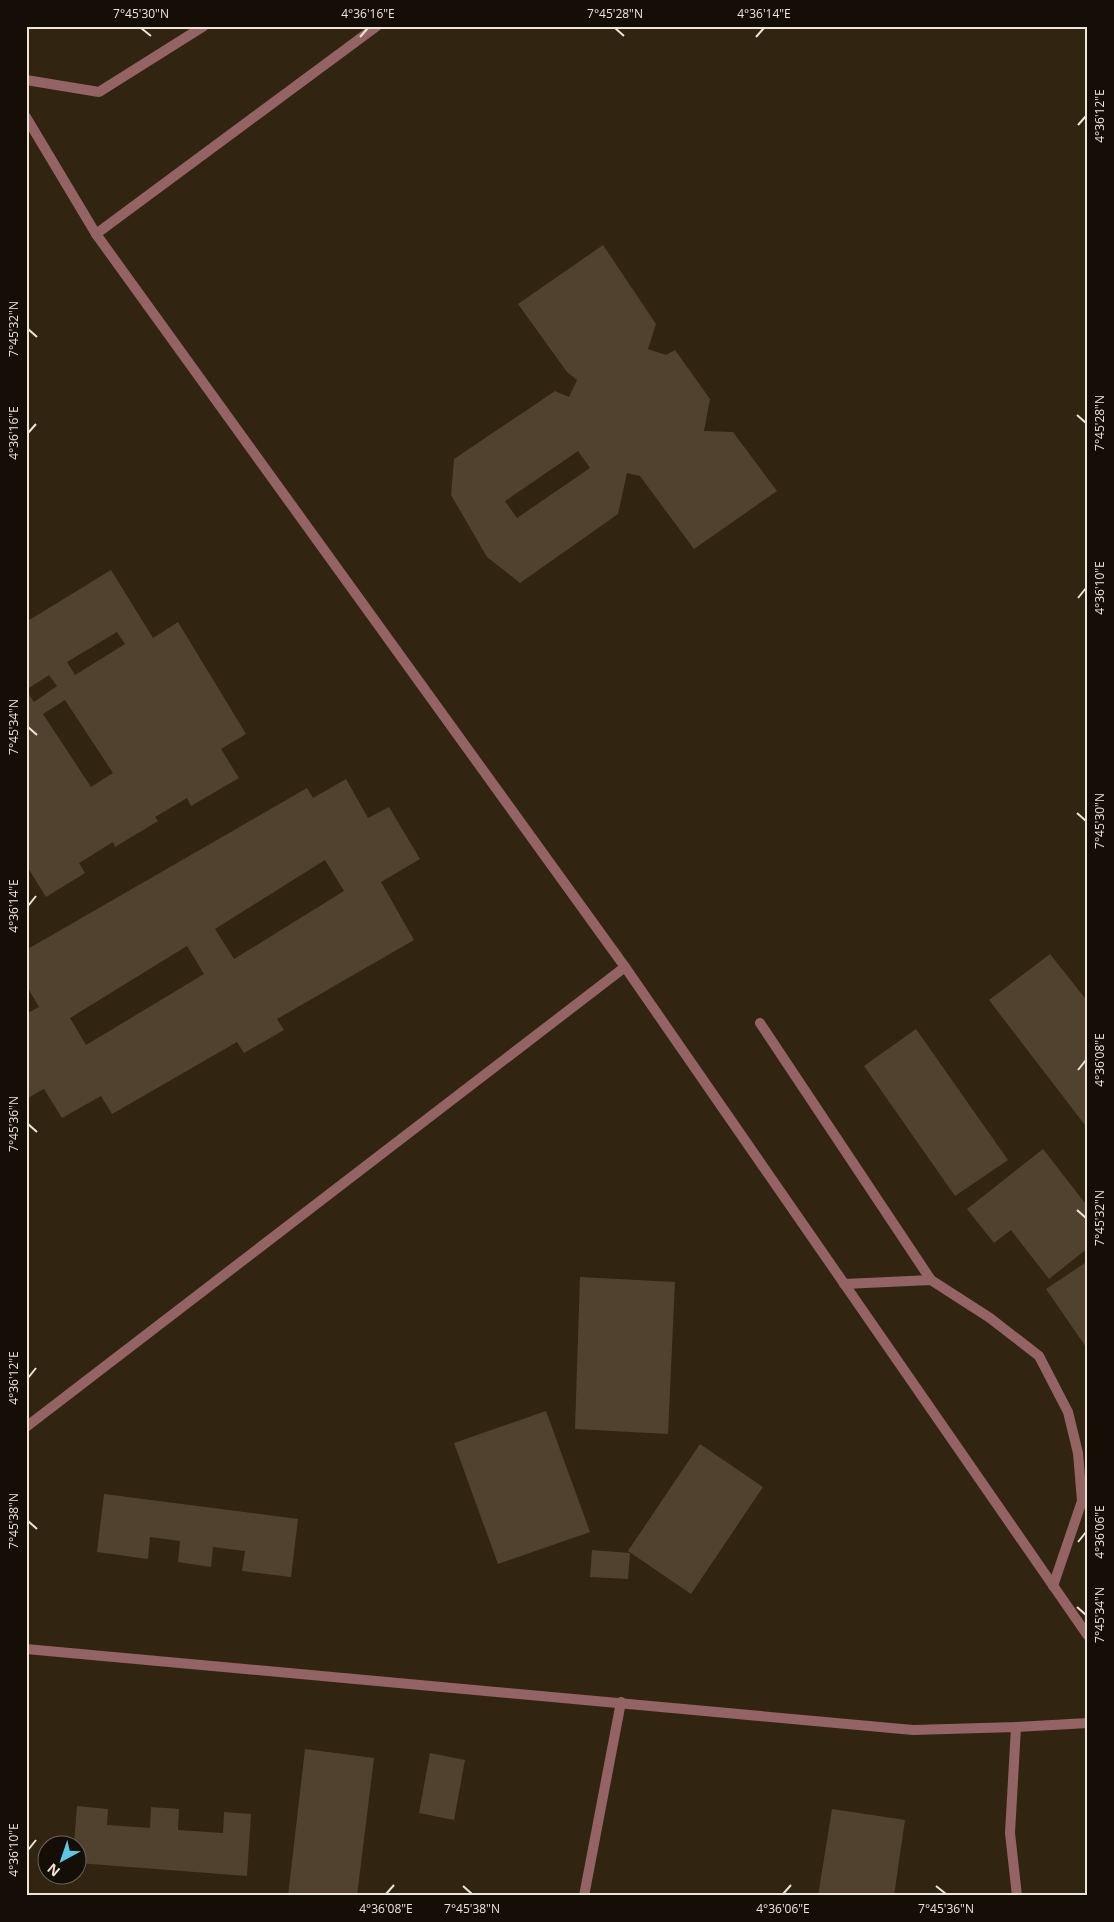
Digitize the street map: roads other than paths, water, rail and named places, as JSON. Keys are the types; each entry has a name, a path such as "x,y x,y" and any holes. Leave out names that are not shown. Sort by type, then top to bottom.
{"lane":[{"path":"26,80 99,92 204,26"},
{"path":"96,234 377,26"},
{"path":"26,117 96,234 625,967 1088,1636"},
{"path":"26,1428 625,967"},
{"path":"760,1023 931,1280 990,1318 1039,1356 1068,1412 1078,1453 1085,1504 1053,1586"},
{"path":"844,1284 931,1280"},
{"path":"26,1649 913,1730 1016,1727 1088,1722"},
{"path":"584,1896 620,1702"},
{"path":"1016,1727 1010,1833 1017,1896"}]}
